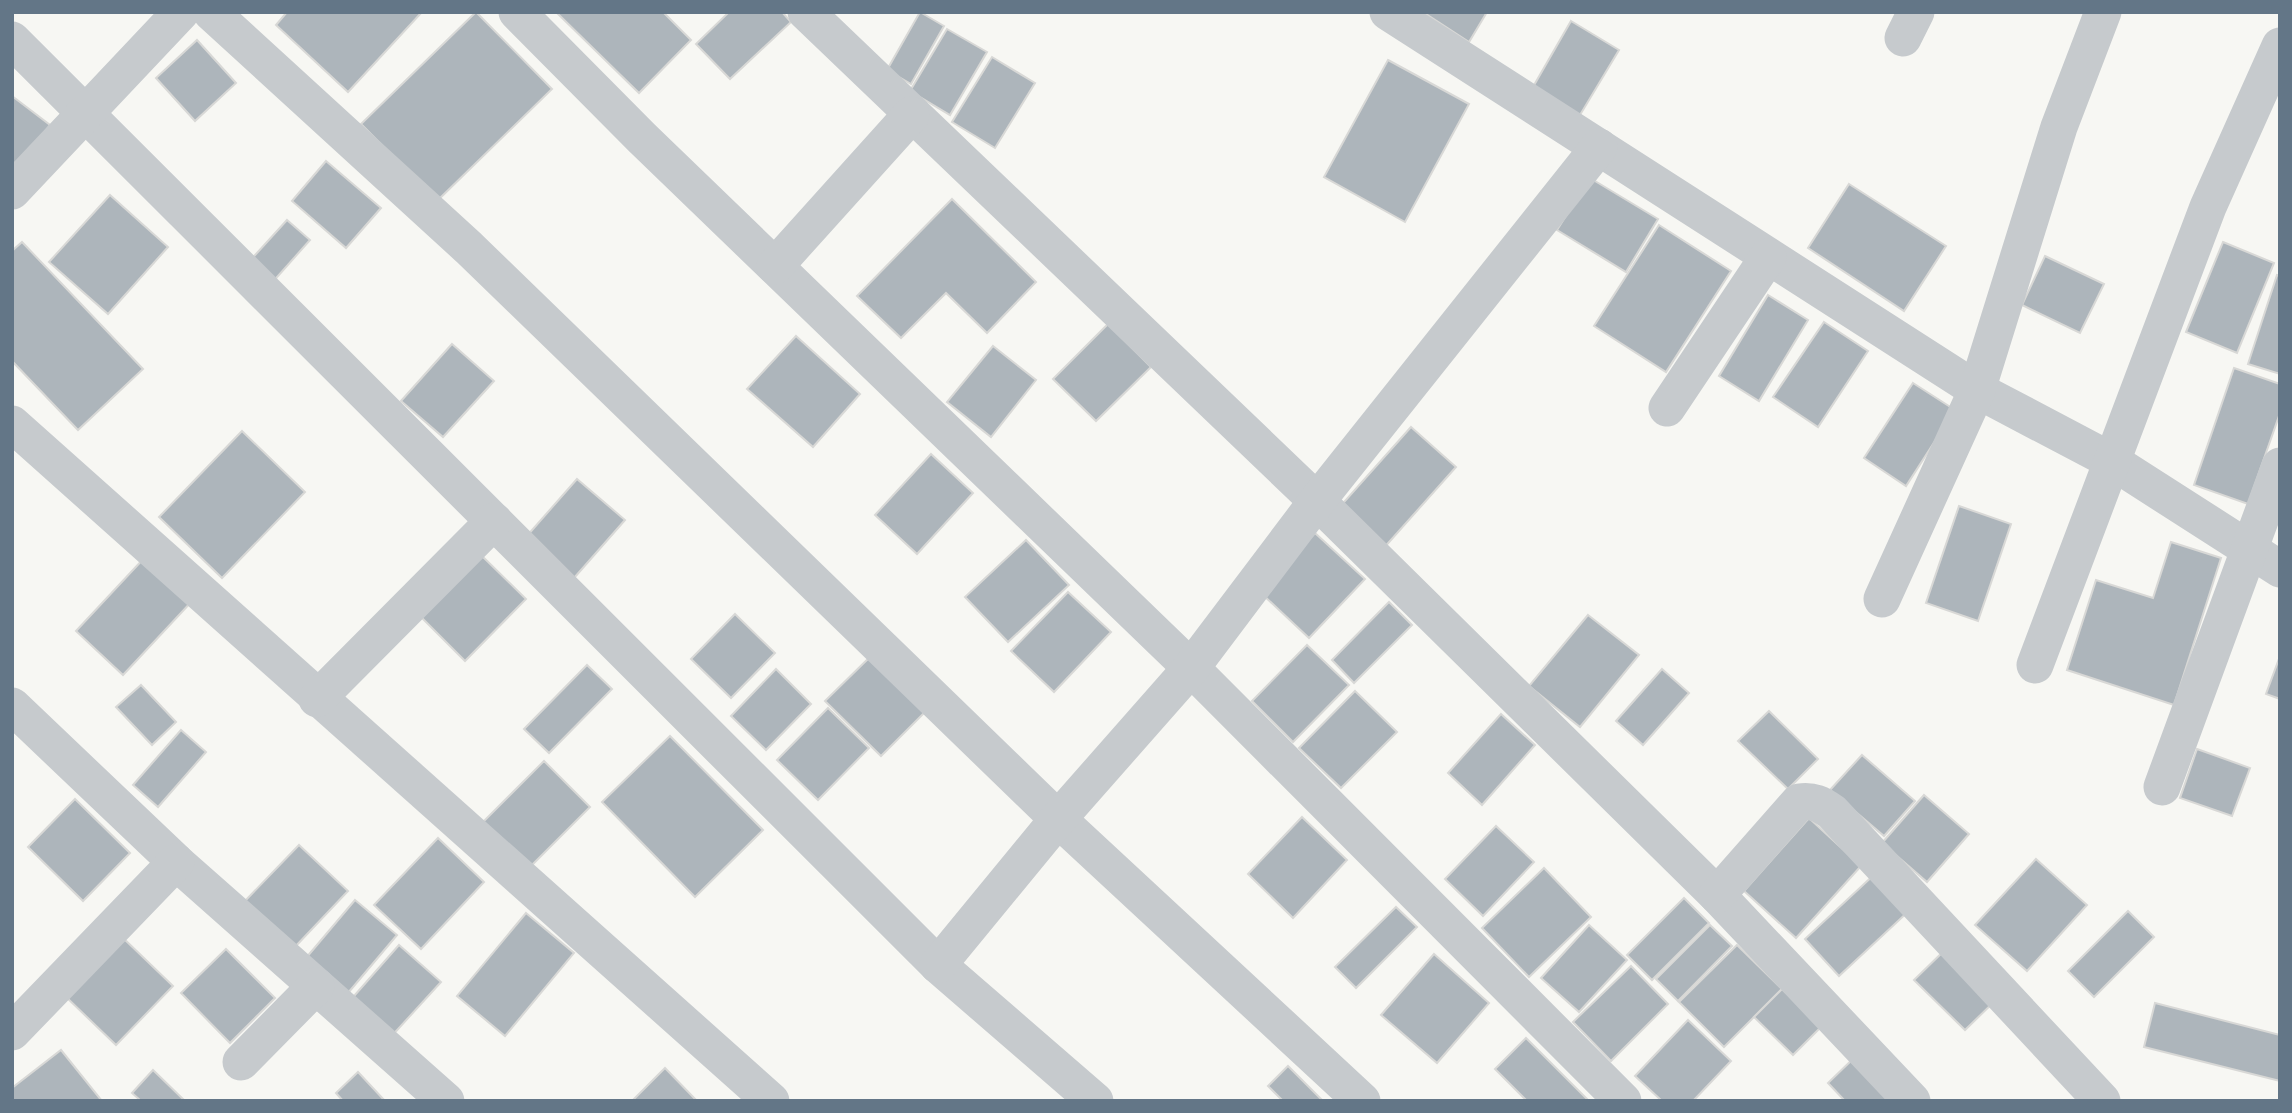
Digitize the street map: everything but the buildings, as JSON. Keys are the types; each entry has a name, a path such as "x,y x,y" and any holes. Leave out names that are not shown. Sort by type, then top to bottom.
{"street":[{"path":"12,191 181,12"},
{"path":"517,12 775,267 1191,668 1623,1101"},
{"path":"806,12 1317,501 1717,895 1912,1101"},
{"path":"1388,12 1977,390 2110,460 2280,569"},
{"path":"1882,598 1977,390 2059,127 2103,12"},
{"path":"228,18 470,248 1058,819 1362,1101"},
{"path":"12,40 938,965 1094,1101"},
{"path":"2035,665 2110,460 2208,207 2280,46"},
{"path":"775,267 911,115"},
{"path":"938,965 1058,819 1191,668 1317,501 1599,147"},
{"path":"1667,408 1768,257"},
{"path":"12,424 317,699 771,1101"},
{"path":"2162,787 2280,466"},
{"path":"317,699 494,522"},
{"path":"12,706 176,862 446,1101"},
{"path":"1717,895 1799,803 1810,800 1822,804 1832,811 2102,1101"},
{"path":"12,1032 176,862"},
{"path":"241,1062 316,986"}]}
